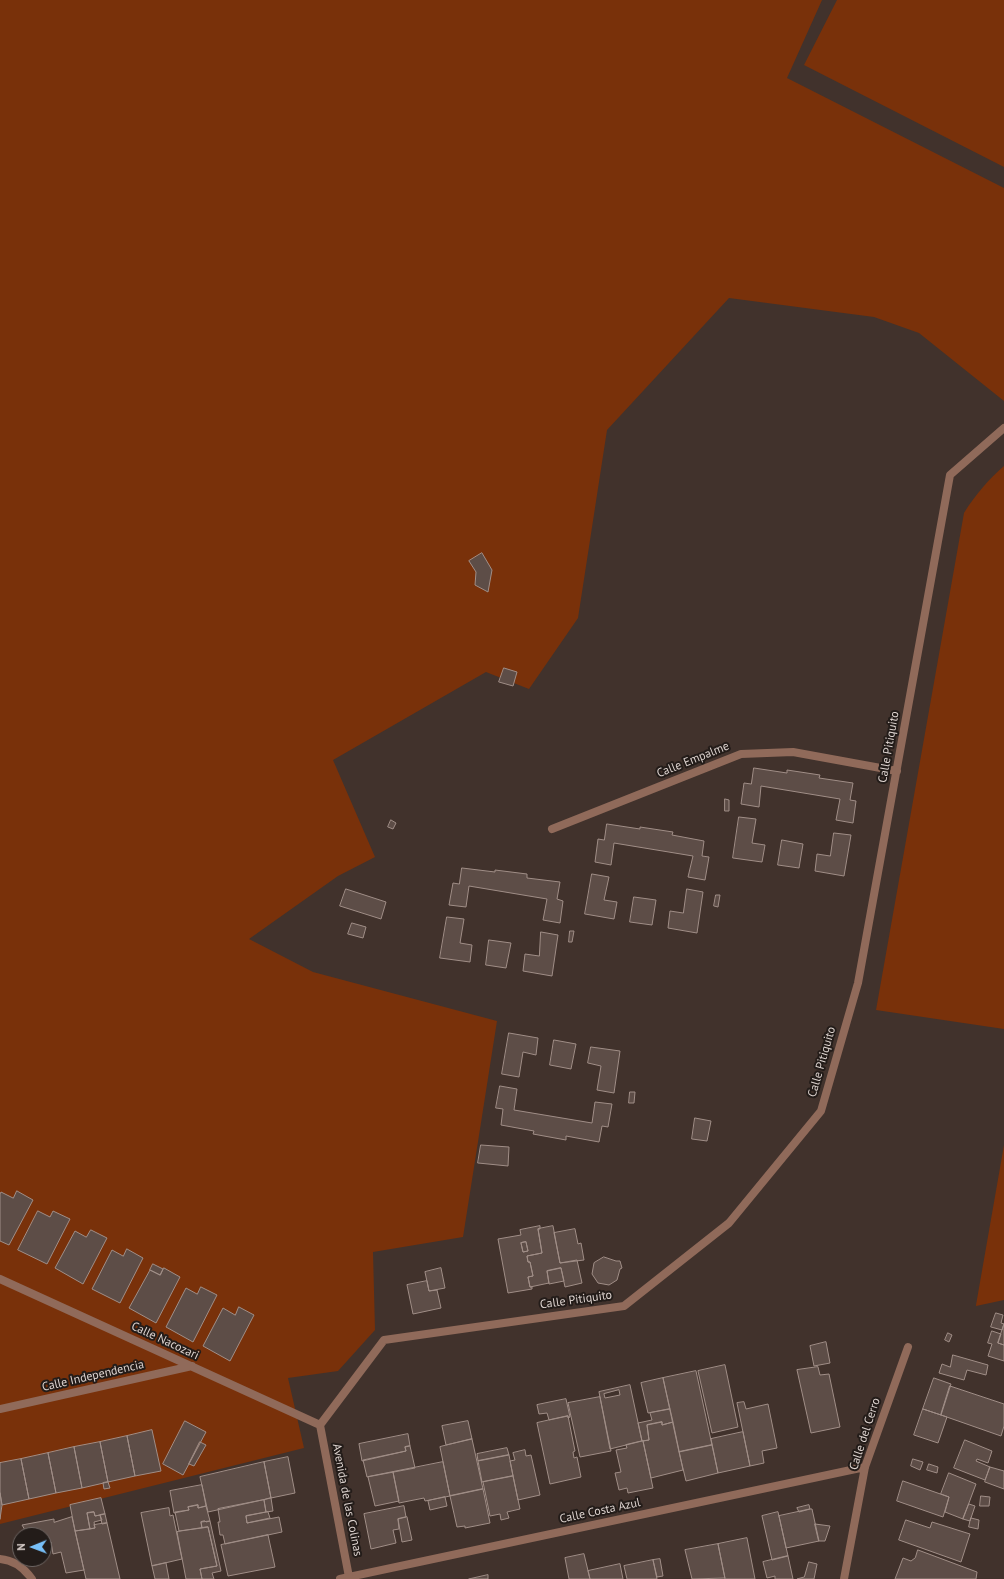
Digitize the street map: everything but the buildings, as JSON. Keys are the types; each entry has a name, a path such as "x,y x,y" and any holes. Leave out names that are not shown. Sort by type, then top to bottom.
{"street":[{"name":"Calle Pitiquito","path":"320,1425 384,1340 624,1306 729,1224 821,1111 858,983 950,475 1004,428"},
{"name":"Calle Empalme","path":"552,829 741,754 793,752 897,771"},
{"name":"Calle Nacozari","path":"0,1279 320,1425"},
{"name":"Calle del Cerro","path":"844,1579 865,1467 908,1346"},
{"name":"Calle Independencia","path":"0,1409 192,1366"},
{"name":"Avenida de las Colinas","path":"320,1425 349,1578"},
{"name":"Calle Costa Azul","path":"340,1579 865,1467"},
{"path":"0,1559 7,1559 25,1569 32,1579"}],"shaded area":[{"path":"0,0 822,0 787,78 1004,188 1004,401 919,333 874,317 729,298 607,430 578,618 529,689 486,672 333,760 375,857 338,876 249,939 313,972 497,1021 463,1237 373,1252 375,1330 338,1371 288,1378 304,1448 0,1524"},
{"path":"837,0 1004,0 1004,167 804,65"},
{"path":"1004,466 1004,1029 876,1010 964,513 982,488"},
{"path":"1004,1145 1004,1300 976,1306 976,1305"}]}
